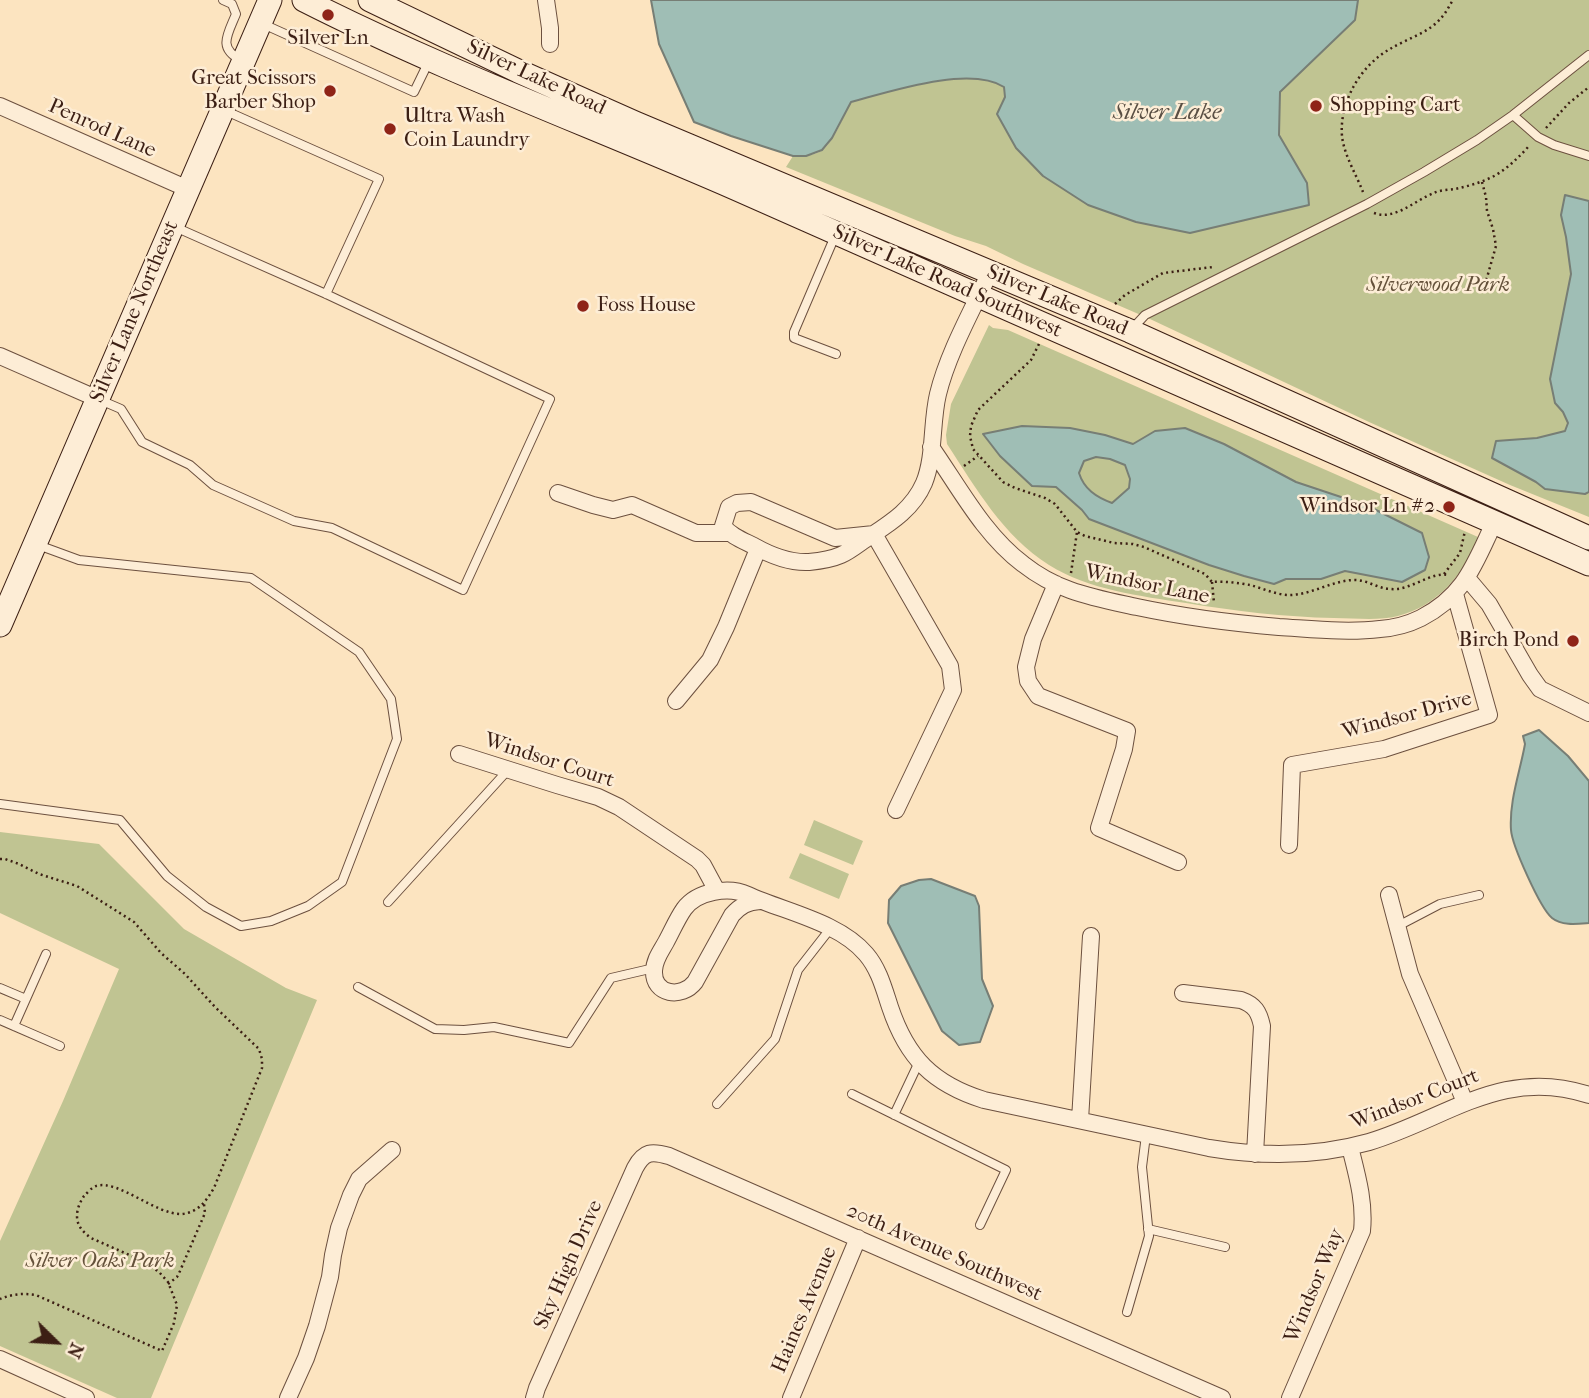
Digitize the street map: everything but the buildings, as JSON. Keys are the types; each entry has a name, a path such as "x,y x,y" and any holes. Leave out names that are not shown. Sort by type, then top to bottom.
{"main road":[{"name":"Silver Lane Northeast","path":"2,614 35,544 270,0"},
{"name":"Silver Lake Road Southwest","path":"304,0 430,59 836,233 1589,564"},
{"name":"Silver Lake Road","path":"370,0 635,123 1130,331 1589,538"}],"street":[{"path":"546,0 550,44"},
{"name":"Penrod Lane","path":"0,106 188,189"},
{"path":"874,534 835,538 751,502 737,503 729,507 723,526 729,533 758,549 792,562 811,562 840,556 874,534 902,514 915,499 923,483 929,466 933,419 939,391 949,361 990,272"},
{"path":"0,356 98,399"},
{"name":"Windsor Lane","path":"931,447 983,522 1002,545 1023,564 1061,587 1093,598 1215,620 1301,629 1368,630 1406,624 1421,618 1461,585 1494,523"},
{"path":"558,494 613,510 632,505 696,533 729,533"},
{"path":"874,534 950,666 952,674 953,690 896,810"},
{"path":"676,701 710,660 758,549"},
{"path":"1461,585 1489,604 1540,689 1589,713"},
{"name":"Windsor Drive","path":"1289,845 1292,765 1384,749 1489,715 1461,585"},
{"path":"1061,587 1033,639 1026,667 1028,681 1038,696 1127,731 1124,750 1099,828 1178,862"},
{"name":"Windsor Court","path":"459,754 598,797 619,807 697,859 717,891 744,893 815,921 855,943 867,954 876,968 902,1038 919,1062 943,1083 984,1100 1209,1148 1277,1155 1350,1147 1395,1132 1486,1094 1513,1088 1558,1088 1588,1093"},
{"path":"717,891 701,896 685,907 653,968 655,979 661,988 671,993 687,990 695,982 732,915 748,902 760,901"},
{"path":"1389,895 1410,974 1465,1102"},
{"path":"1080,1120 1091,936"},
{"path":"1183,993 1241,1000 1256,1008 1260,1016 1262,1026 1255,1154"},
{"name":"Windsor Way","path":"1290,1398 1362,1231 1362,1198 1350,1147"},
{"path":"289,1398 317,1326 339,1228 351,1195 359,1179 392,1150"},
{"name":"20th Avenue Southwest","path":"647,1154 657,1152 669,1156 1222,1398"},
{"name":"Sky High Drive","path":"534,1398 635,1168 647,1154"},
{"name":"Haines Avenue","path":"791,1398 858,1238"},
{"path":"0,1359 86,1398"}],"lane":[{"path":"223,0 232,4 236,14 226,38 228,51 244,61"},
{"path":"260,23 414,92 430,59"},
{"path":"1130,331 1145,315 1367,204 1466,147 1513,115 1589,55"},
{"path":"223,109 379,179 326,294"},
{"path":"1513,115 1538,137 1589,156"},
{"path":"98,399 121,409 142,442 191,465 213,485 294,521 332,528 463,590 550,399 173,226"},
{"path":"836,233 794,332 794,338 836,354"},
{"path":"0,804 120,820 167,876 206,907 241,926 271,921 308,906 342,882 397,739 391,699 359,652 250,578 79,560 35,544"},
{"path":"388,902 508,769"},
{"path":"1396,927 1440,904 1479,895"},
{"path":"717,1104 775,1039 798,970 830,929"},
{"path":"14,1026 46,954"},
{"path":"358,987 435,1029 494,1027 569,1042 611,978 653,968"},
{"path":"0,988 26,999"},
{"path":"0,1020 60,1046"},
{"path":"894,1115 919,1062"},
{"path":"852,1094 1006,1170 980,1225"},
{"path":"1127,1312 1149,1236 1142,1167 1146,1135"},
{"path":"1148,1229 1224,1247"}],"path":[{"path":"1453,0 1440,20 1427,30 1388,50 1372,62 1357,80 1346,102 1342,135 1345,148 1367,204 1374,213 1391,215 1436,192 1464,187 1497,174 1516,160 1569,103 1589,88"},
{"path":"1482,181 1486,211 1496,246 1486,281"},
{"path":"1115,304 1125,295 1163,273 1214,267"},
{"path":"1040,342 1031,360 978,410 973,418 970,436 978,456 1003,482 1055,504 1077,532 1096,540 1144,547 1205,575 1213,582 1250,585 1288,595 1354,580 1397,589 1415,585 1440,574 1461,585"},
{"path":"951,476 978,456"},
{"path":"1444,574 1460,553 1465,529"},
{"path":"1061,587 1072,569 1077,532"},
{"path":"1213,582 1215,620"},
{"path":"0,859 77,886 134,922 161,953 258,1049 262,1059 259,1079 214,1188 204,1204 194,1212 180,1214 165,1211 111,1186 97,1186 87,1192 80,1203 77,1223 84,1233 145,1262 159,1272 168,1284 177,1305 174,1323 162,1352 36,1295 10,1295 0,1299"},
{"path":"168,1284 177,1277 205,1213 204,1204"}],"green space":[{"name":"Silverwood Park","path":"1358,0 1589,0 1589,517 1369,422 1150,319 986,246 786,167 793,156 814,154 825,147 834,136 851,102 929,82 950,79 989,81 1004,87 1005,97 997,114 1016,148 1043,176 1088,205 1136,222 1190,233 1307,183 1279,135 1280,92 1354,20"},
{"path":"989,325 1008,330 1478,537 1472,551 1457,576 1437,596 1412,611 1383,618 1297,616 1223,609 1115,591 1064,574 1033,553 1004,526 947,444 951,404"},
{"path":"814,820 863,841 853,865 804,845"},
{"name":"Silver Oaks Park","path":"0,832 99,844 184,929 286,988 317,1000 151,1398 117,1398 0,1346 0,1241 119,969 0,913"},
{"path":"800,853 849,874 839,899 789,878"}],"water":[{"name":"Silver Lake","path":"651,0 1358,0 1355,20 1280,92 1279,135 1307,183 1309,205 1190,233 1136,222 1088,205 1043,176 1016,148 997,114 1005,97 1004,87 989,81 950,79 929,82 851,102 832,138 822,150 806,156 793,156 694,122 659,44"},
{"path":"1565,195 1589,201 1589,492 1585,494 1545,489 1492,458 1496,441 1537,438 1565,431 1568,423 1555,403 1550,379 1571,274 1561,215"},
{"path":"1022,426 1070,428 1133,444 1155,431 1185,428 1224,444 1296,482 1368,506 1422,533 1429,557 1425,570 1402,582 1345,571 1321,579 1286,579 1274,584 1244,576 1089,519 1056,487 1032,486 1000,456 983,434","holes":["1096,457 1125,465 1130,479 1129,488 1112,503 1091,492 1079,473 1084,461"]},
{"path":"1539,730 1568,756 1589,781 1589,923 1565,923 1552,918 1534,890 1513,838 1512,808 1525,744 1523,736"},
{"path":"931,879 975,896 979,906 982,979 993,1006 980,1042 959,1045 942,1031 888,923 889,900 901,886"}],"place":[{"name":"Silver Ln","path":"328,15"},
{"name":"Great Scissors Barber Shop","path":"330,91"},
{"name":"Shopping Cart","path":"1316,106"},
{"name":"Ultra Wash Coin Laundry","path":"390,129"},
{"name":"Foss House","path":"583,306"},
{"name":"Windsor Ln #2","path":"1449,507"},
{"name":"Birch Pond","path":"1573,641"}]}
